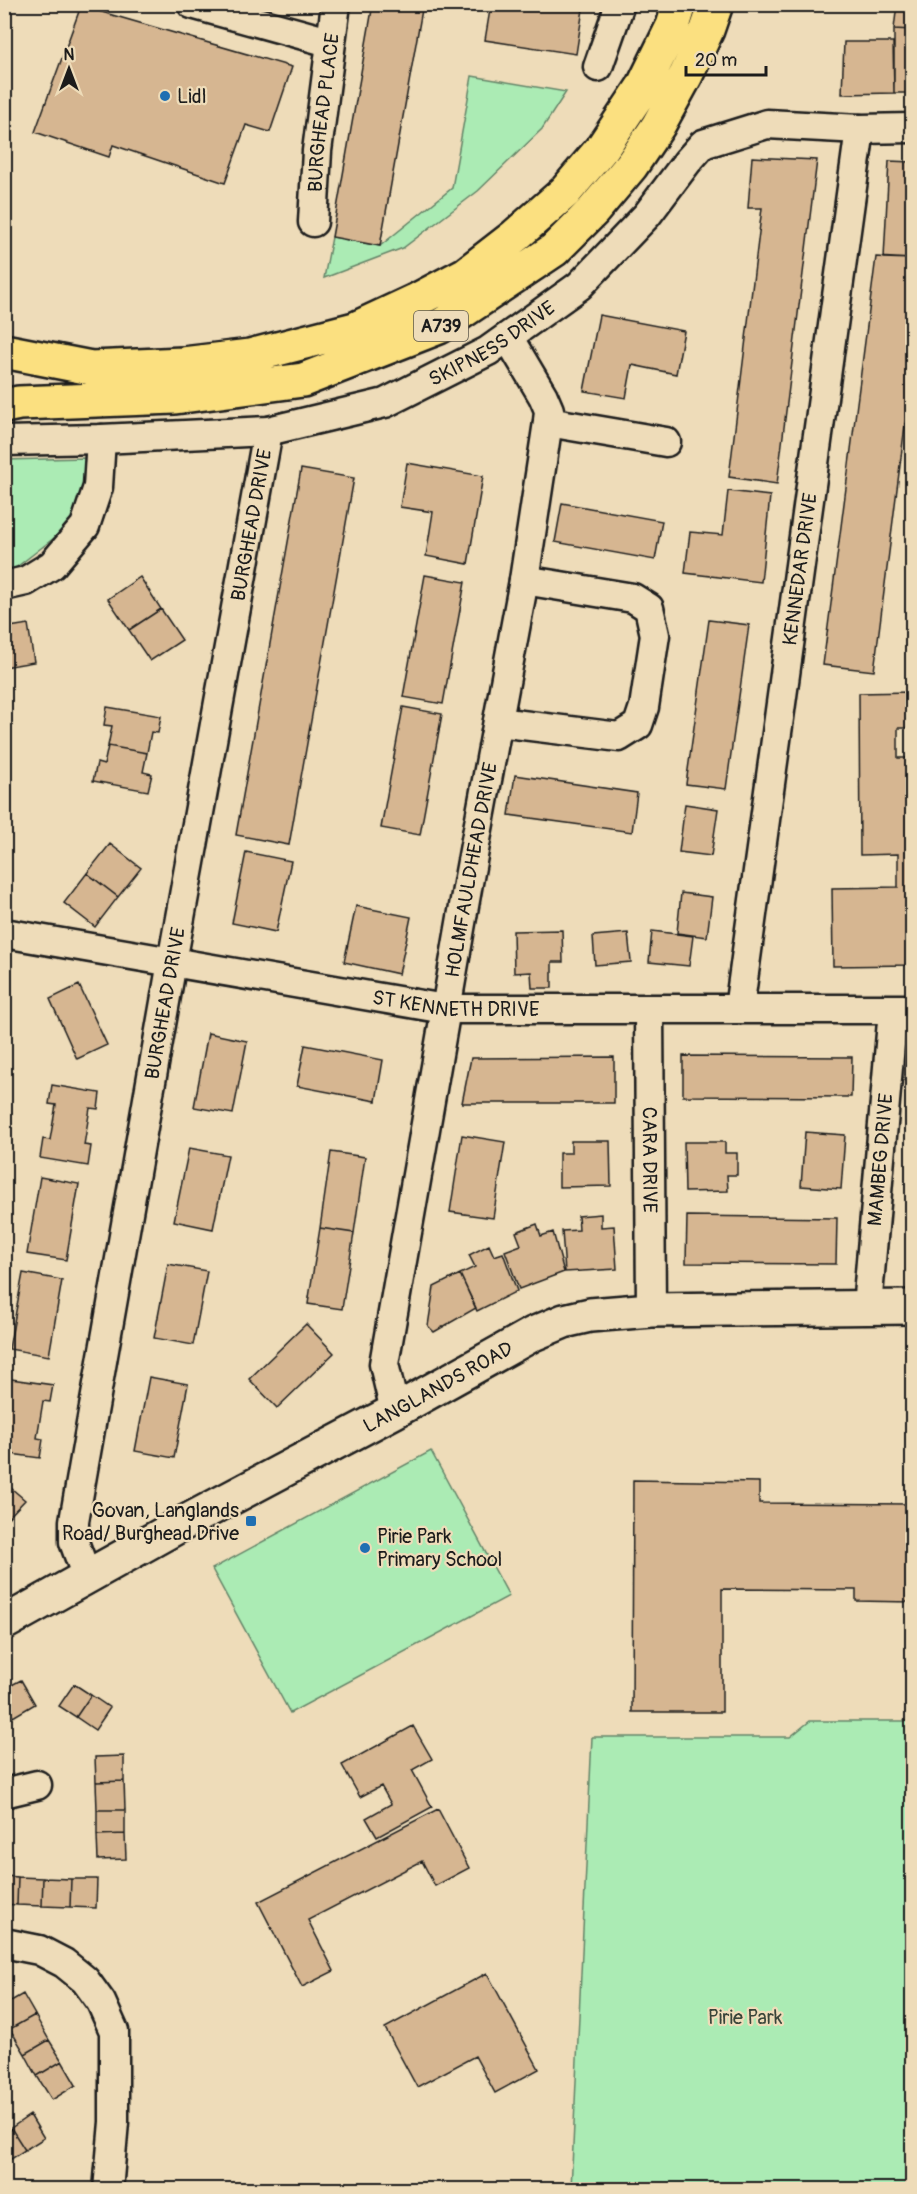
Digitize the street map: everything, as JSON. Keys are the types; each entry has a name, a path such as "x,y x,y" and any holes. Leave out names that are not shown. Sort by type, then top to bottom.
{"main road":[{"name":"A739","path":"4,369 91,368 250,356 355,329 466,274 515,236 565,192 603,147 643,87 673,26 680,4"},
{"name":"A739","path":"12,405 175,397 303,380 439,327 554,250 593,211 631,165 658,126 686,75 707,30 716,4"},
{"path":"4,351 91,368"}],"street":[{"path":"192,4 329,42"},
{"name":"BURGHEAD PLACE","path":"313,222 317,151 329,42 336,4"},
{"path":"598,67 620,4"},
{"name":"SKIPNESS DRIVE","path":"4,441 268,431 385,403 488,351 579,286 647,215 703,144 767,124 860,129 912,128"},
{"name":"KENNEDAR DRIVE","path":"739,1009 860,129"},
{"name":"HOLMFAULDHEAD DRIVE","path":"395,1411 384,1364 524,580 548,422 549,410 508,337"},
{"path":"548,422 666,442"},
{"name":"BURGHEAD DRIVE","path":"87,1577 74,1542 74,1521 268,431"},
{"path":"4,585 26,581 52,565 85,526 98,487 100,439"},
{"path":"498,722 619,737 638,725 644,706 655,635 649,608 633,598 524,580"},
{"name":"ST KENNETH DRIVE","path":"4,933 446,1009 903,1009"},
{"name":"MAMBEG DRIVE","path":"867,1307 903,1009"},
{"name":"CARA DRIVE","path":"649,1010 651,1310"},
{"name":"LANGLANDS ROAD","path":"4,1623 533,1334 564,1321 651,1310 912,1307"},
{"path":"4,1793 37,1785"},
{"path":"4,1943 39,1950 64,1963 85,1980 100,2002 114,2031 114,2122 108,2190"}],"green space":[{"path":"472,76 566,92 542,129 478,191 403,248 324,278 332,237 380,246 452,188"},
{"path":"85,458 85,514 5,576 5,460"},
{"path":"431,1451 509,1596 290,1713 212,1569"},
{"name":"Pirie Park","path":"810,1721 912,1721 912,2189 571,2189 592,1737 790,1737"}],"building":[{"path":"373,4 423,4 380,246 332,237"},
{"path":"491,4 554,4 583,9 576,54 485,40"},
{"path":"897,4 912,4 912,30 894,29"},
{"name":"Lidl","path":"81,6 292,67 270,132 246,125 225,183 113,145 109,157 35,132"},
{"path":"894,29 912,30 912,93 894,93"},
{"path":"844,42 893,42 894,93 842,94"},
{"path":"752,157 817,160 777,484 729,477 762,208 748,208"},
{"path":"889,161 912,162 912,259 884,258"},
{"path":"876,257 912,259 912,370 874,671 823,665"},
{"path":"599,315 684,331 676,374 632,365 626,398 584,391"},
{"path":"407,463 483,476 468,564 426,556 433,512 400,507"},
{"path":"301,469 354,478 289,845 236,835"},
{"path":"728,491 770,496 761,582 685,573 690,532 723,535"},
{"path":"562,503 662,521 655,560 555,542"},
{"path":"425,575 465,582 443,704 403,697"},
{"path":"140,577 161,609 129,630 108,599"},
{"path":"161,609 182,640 150,661 129,630"},
{"path":"709,620 749,625 726,789 686,784"},
{"path":"28,624 34,662 4,667 4,628"},
{"path":"912,692 912,728 898,728 898,758 912,758 912,965 833,966 832,888 898,887 898,854 860,855 859,693"},
{"path":"107,707 161,716 158,733 151,732 147,753 108,746 112,726 104,725"},
{"path":"403,707 442,714 420,835 381,828"},
{"path":"108,746 147,753 143,772 152,774 148,791 93,781 97,763 104,765"},
{"path":"515,775 637,793 632,832 509,815"},
{"path":"685,804 718,809 711,856 679,852"},
{"path":"110,844 141,868 118,897 87,873"},
{"path":"246,852 291,861 276,932 232,923"},
{"path":"87,873 118,897 95,927 64,903"},
{"path":"681,893 712,897 707,937 677,933"},
{"path":"356,906 411,917 399,974 344,962"},
{"path":"562,930 563,962 552,962 552,988 532,988 531,972 514,973 513,931"},
{"path":"652,931 693,936 689,966 649,962"},
{"path":"628,933 631,962 595,965 593,936"},
{"path":"79,985 107,1045 77,1059 50,999"},
{"path":"208,1033 247,1041 233,1114 194,1107"},
{"path":"305,1045 383,1060 376,1101 297,1086"},
{"path":"683,1056 852,1057 851,1097 683,1096"},
{"path":"614,1057 614,1103 462,1103 471,1058"},
{"path":"52,1085 100,1093 98,1109 90,1108 84,1145 91,1146 88,1166 40,1158 43,1139 50,1140 56,1105 49,1104"},
{"path":"805,1132 845,1135 841,1189 801,1186"},
{"path":"462,1135 505,1142 493,1218 450,1212"},
{"path":"571,1141 610,1141 611,1186 559,1187 559,1153 571,1153"},
{"path":"684,1142 725,1142 725,1153 737,1153 737,1175 727,1175 728,1191 685,1192"},
{"path":"189,1148 228,1155 213,1229 174,1221"},
{"path":"331,1152 365,1157 354,1233 320,1228"},
{"path":"40,1177 79,1184 66,1260 27,1254"},
{"path":"601,1214 601,1227 614,1226 617,1269 565,1272 562,1231 579,1230 578,1216"},
{"path":"687,1216 837,1218 836,1264 686,1263"},
{"path":"537,1224 541,1236 553,1232 564,1272 519,1289 505,1251 521,1245 516,1232"},
{"path":"910,1225 912,1225 912,1262 910,1263"},
{"path":"320,1228 354,1233 342,1309 308,1304"},
{"path":"489,1245 494,1256 503,1253 517,1291 477,1311 460,1274 475,1267 469,1255"},
{"path":"168,1264 207,1271 193,1345 154,1338"},
{"path":"23,1273 62,1280 49,1356 9,1349"},
{"path":"460,1274 476,1308 434,1332 428,1326 434,1287"},
{"path":"306,1324 334,1353 277,1408 249,1379"},
{"path":"149,1377 188,1384 174,1458 135,1451"},
{"path":"4,1378 53,1385 50,1402 43,1401 37,1438 43,1439 40,1458 4,1453 4,1422 8,1398 4,1397"},
{"path":"633,1480 759,1482 759,1503 912,1504 912,1602 856,1601 856,1590 722,1589 722,1712 632,1712"},
{"path":"4,1482 25,1500 4,1522"},
{"path":"21,1680 35,1704 13,1717 4,1702 4,1689"},
{"path":"74,1684 91,1695 76,1717 59,1706"},
{"path":"91,1695 110,1708 95,1730 76,1717"},
{"path":"4,1702 13,1717 4,1722"},
{"path":"413,1726 432,1759 412,1770 432,1807 377,1837 366,1818 391,1804 381,1786 360,1797 342,1765"},
{"path":"124,1756 124,1781 96,1782 95,1757"},
{"path":"124,1781 125,1810 97,1810 96,1782"},
{"path":"438,1809 469,1868 435,1886 422,1861 308,1920 334,1971 302,1987 258,1902"},
{"path":"97,1810 125,1810 125,1834 97,1835"},
{"path":"125,1834 126,1859 98,1860 97,1835"},
{"path":"4,1876 18,1877 17,1905 4,1904"},
{"path":"18,1877 43,1878 42,1906 17,1905"},
{"path":"43,1878 71,1879 70,1907 42,1906"},
{"path":"71,1879 97,1879 96,1908 70,1907"},
{"path":"487,1973 539,2069 495,2093 475,2056 417,2087 385,2028"},
{"path":"23,1994 35,2015 10,2029 4,2019 4,2005"},
{"path":"35,2015 49,2040 25,2054 10,2029"},
{"path":"49,2040 62,2061 37,2076 25,2054"},
{"path":"62,2061 76,2085 52,2100 37,2076"},
{"path":"30,2115 44,2138 25,2150 11,2128"},
{"path":"11,2128 25,2150 8,2161 4,2156 4,2132"}],"place":[{"name":"Lidl","path":"165,96"},
{"name":"Govan, Langlands Road/ Burghead Drive","path":"251,1521"},
{"name":"Pirie Park Primary School","path":"365,1548"}]}
